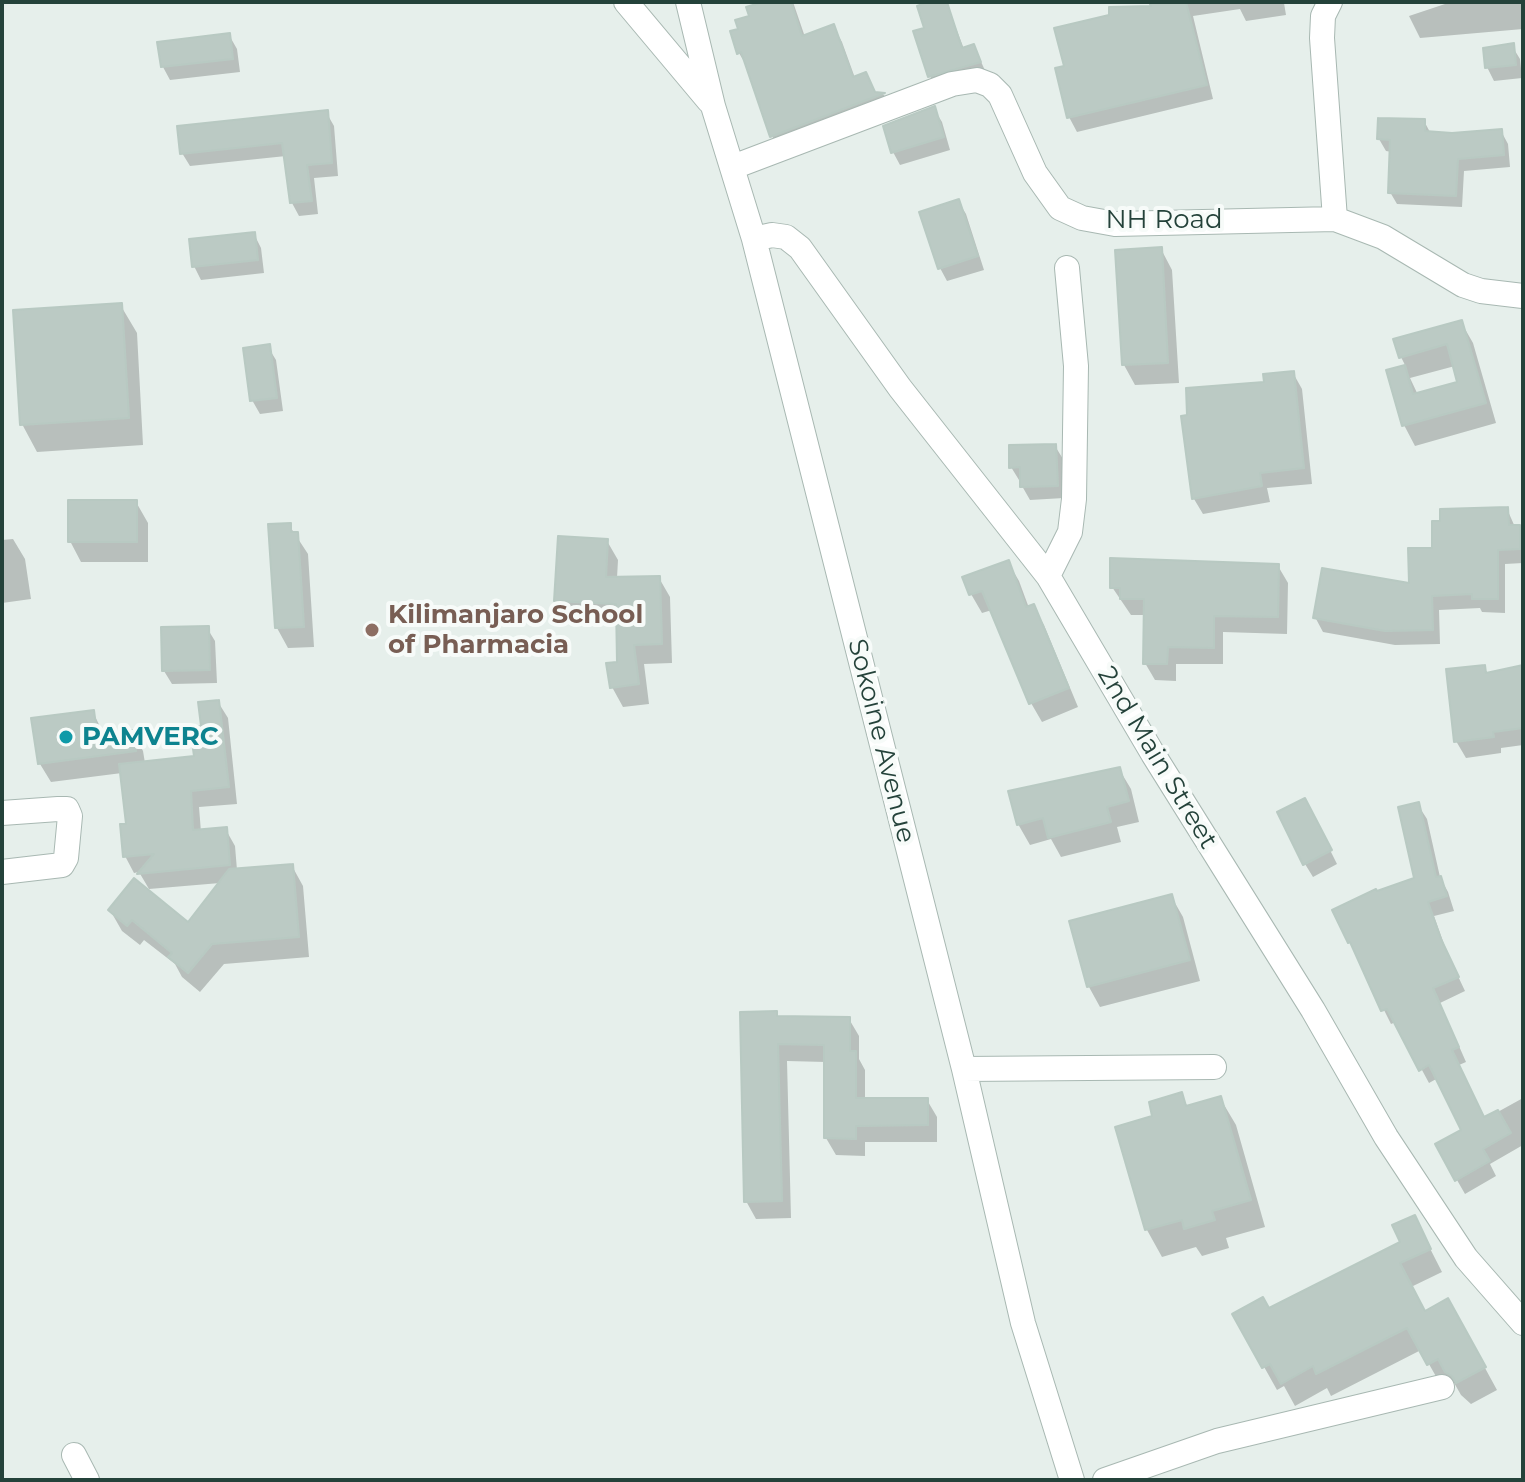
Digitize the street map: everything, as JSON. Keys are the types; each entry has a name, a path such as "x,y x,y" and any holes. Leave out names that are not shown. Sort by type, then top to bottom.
{"street":[{"path":"626,2 713,106"},
{"name":"Sokoine Avenue","path":"688,2 713,106 754,239 964,1069 1023,1323 1072,1480"},
{"path":"1330,2 1323,16 1322,38 1335,219"},
{"name":"NH Road","path":"733,167 952,84 977,80 990,85 1000,95 1035,173 1060,208 1082,218 1115,224 1335,219 1383,237 1463,285 1481,291 1523,296"},
{"name":"2nd Main Street","path":"754,239 772,235 786,237 800,248 900,388 1048,576 1153,754 1313,1010 1386,1137 1466,1258 1523,1323"},
{"path":"1048,576 1070,532 1074,499 1076,366 1067,268"},
{"path":"2,813 67,809 70,816 66,858 62,865 2,872"},
{"path":"964,1069 1214,1067"},
{"path":"1105,1480 1217,1441 1442,1387"},
{"path":"74,1455 87,1480"}],"building":[{"path":"763,2 791,2 802,36 834,24 853,77 866,72 875,92 885,93 770,137 741,52 737,54 730,31 738,29 735,20 749,16 746,7"},
{"path":"928,2 947,2 962,48 974,44 981,62 928,77 913,31 924,28 917,6"},
{"path":"1149,2 1186,2 1207,85 1067,118 1055,68 1064,66 1054,28 1109,15 1109,7 1151,6"},
{"path":"230,33 233,59 161,67 157,42"},
{"path":"1514,43 1516,65 1485,68 1483,48"},
{"path":"935,106 944,137 891,153 883,126"},
{"path":"328,110 332,163 307,165 312,201 290,203 282,143 180,154 177,126"},
{"path":"1378,118 1425,119 1425,131 1452,133 1502,129 1504,155 1458,159 1456,196 1388,193 1390,140 1377,139"},
{"path":"959,199 978,256 938,269 919,212"},
{"path":"255,232 258,260 192,267 189,239"},
{"path":"1162,247 1168,363 1122,365 1115,250"},
{"path":"122,303 129,418 20,425 13,310"},
{"path":"1462,320 1486,403 1402,426 1386,370 1405,365 1413,394 1457,382 1447,344 1399,358 1393,339"},
{"path":"270,344 277,398 250,401 243,348"},
{"path":"1294,371 1304,468 1260,473 1262,486 1192,499 1181,416 1187,415 1186,388 1264,382 1263,374"},
{"path":"1056,444 1058,486 1020,487 1020,467 1009,468 1009,445"},
{"path":"68,500 137,500 137,542 68,542"},
{"path":"1508,507 1509,525 1520,525 1520,549 1498,550 1498,599 1472,599 1472,594 1432,596 1433,630 1385,631 1313,618 1322,568 1409,583 1408,548 1432,548 1432,521 1440,521 1440,509"},
{"path":"291,523 291,532 298,532 304,627 275,628 268,524"},
{"path":"558,536 608,539 606,577 660,576 662,644 634,645 639,684 610,688 606,663 617,662 616,604 554,601"},
{"path":"1110,558 1279,564 1278,617 1214,616 1214,648 1168,647 1167,664 1143,664 1144,599 1120,599 1120,588 1110,588"},
{"path":"1009,560 1026,607 1034,604 1069,688 1029,704 982,591 969,595 962,577"},
{"path":"209,626 210,670 162,671 161,627"},
{"path":"1485,665 1486,673 1523,665 1523,728 1493,732 1494,737 1454,742 1446,669"},
{"path":"219,700 229,787 191,791 193,830 227,827 230,865 137,874 154,854 123,857 120,824 126,824 119,764 194,756 190,727 201,726 198,702"},
{"name":"PAMVERC","path":"94,710 97,734 134,730 136,751 38,764 31,718"},
{"path":"1120,767 1129,801 1107,807 1111,822 1048,838 1043,818 1017,825 1008,791"},
{"path":"1305,798 1332,850 1303,865 1277,812"},
{"path":"1419,802 1436,877 1441,876 1447,896 1428,902 1459,977 1433,988 1459,1047 1452,1050 1484,1117 1498,1110 1511,1133 1483,1149 1490,1161 1455,1181 1435,1144 1461,1130 1429,1065 1419,1071 1387,1009 1381,1011 1332,910 1376,889 1414,878 1398,807"},
{"path":"293,864 299,937 212,944 188,973 168,957 172,953 132,920 127,926 108,910 134,878 188,922 229,869"},
{"path":"1172,894 1190,960 1087,987 1069,921"},
{"path":"777,1011 777,1016 850,1017 850,1051 856,1051 856,1098 928,1098 928,1125 856,1126 856,1139 824,1138 824,1045 778,1044 782,1201 744,1202 740,1012"},
{"path":"1182,1092 1186,1106 1221,1096 1251,1200 1212,1211 1215,1220 1184,1229 1182,1220 1145,1230 1115,1127 1152,1116 1149,1102"},
{"path":"1415,1215 1431,1249 1400,1263 1425,1311 1448,1298 1486,1367 1456,1383 1438,1359 1427,1365 1407,1328 1316,1374 1313,1366 1281,1384 1270,1364 1262,1368 1232,1314 1263,1297 1269,1308 1400,1242 1392,1225"}],"place":[{"name":"Kilimanjaro School of Pharmacia","path":"372,630"},
{"name":"PAMVERC","path":"66,737"}]}
